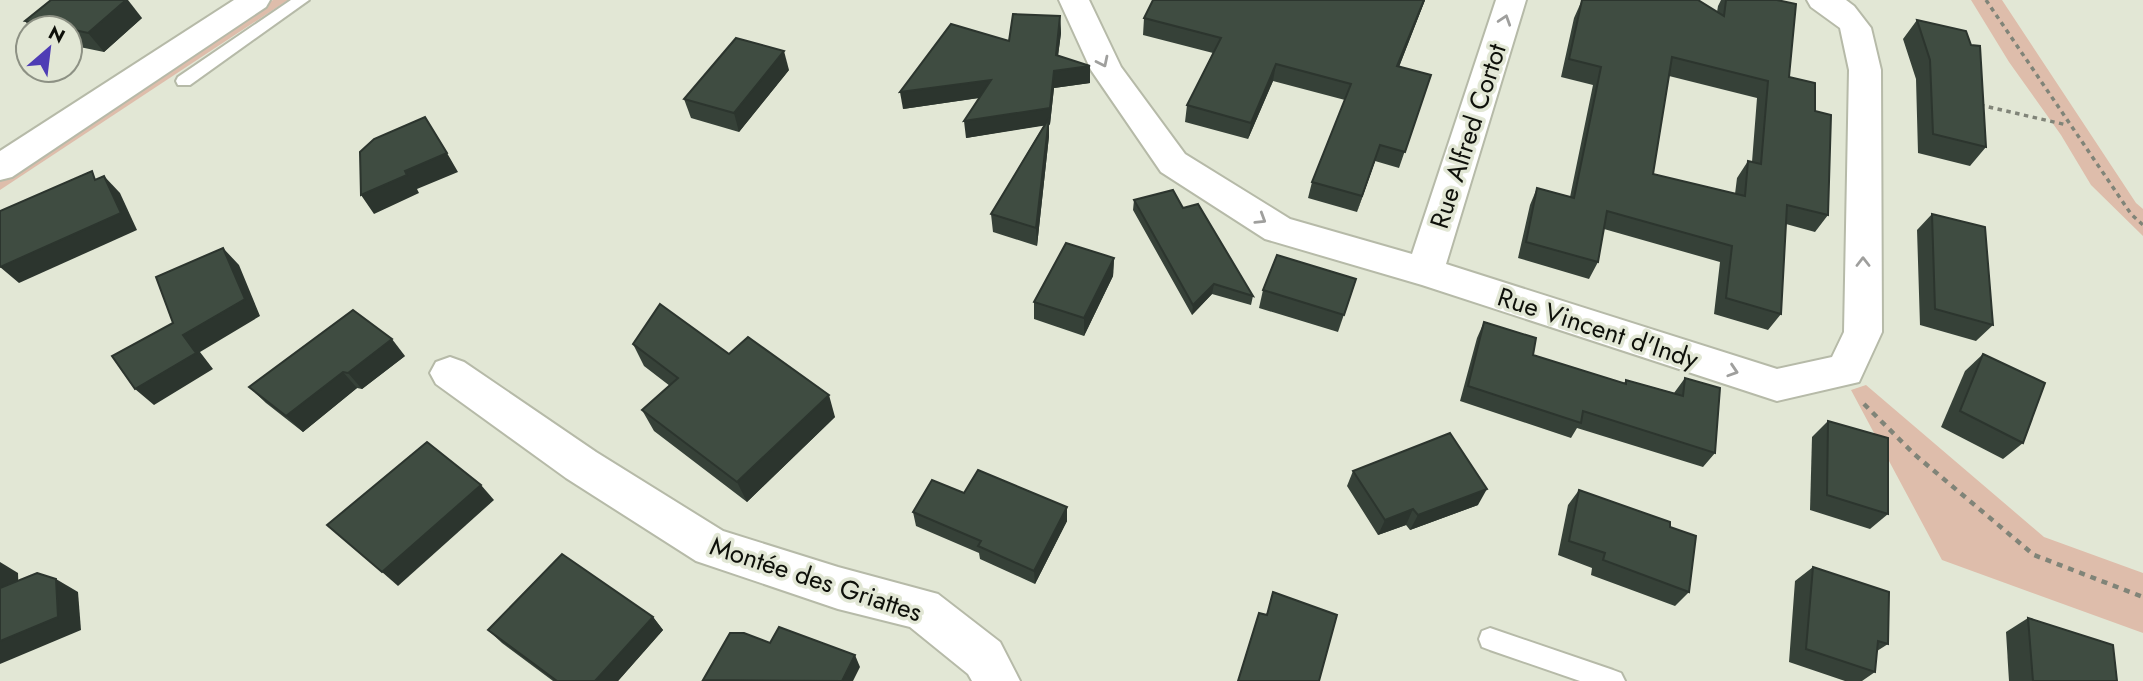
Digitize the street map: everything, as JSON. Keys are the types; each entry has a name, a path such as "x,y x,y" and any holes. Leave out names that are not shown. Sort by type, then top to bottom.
{"street":[{"path":"0,168 255,0"},
{"name":"Rue Vincent d'Indy","path":"1074,0 1107,70 1173,163 1278,229 1425,272 1777,385 1833,373"},
{"name":"Rue Alfred Cortot","path":"1425,272 1511,0"},
{"path":"1822,0 1838,8 1858,29 1865,70 1863,332 1845,371 1833,373"},
{"name":"Montée des Griattes","path":"450,373 581,465 711,547 838,587 922,609 984,658 996,681"}],"lane":[{"path":"184,81 301,0"},
{"path":"1490,639 1613,681"}],"path":[{"path":"1986,0 2068,125 2131,214 2143,225"},
{"path":"1973,103 2068,125"},
{"path":"1833,373 1914,454 2034,555 2143,597"}],"shaded area":[{"path":"273,0 288,0 0,190 0,181"},
{"path":"1971,0 2002,0 2136,203 2143,209 2143,236 2091,185"},
{"path":"1866,385 2044,537 2143,573 2143,633 1942,560 1851,390"}],"building":[{"path":"51,0 126,0 88,33 84,32 84,14 34,14"},
{"path":"1153,0 1424,0 1397,66 1431,75 1405,152 1380,145 1362,196 1312,182 1351,84 1276,64 1251,123 1187,105 1221,38 1144,18"},
{"path":"1582,0 1698,0 1724,16 1726,0 1777,0 1796,4 1789,77 1815,83 1815,111 1831,115 1828,215 1787,205 1781,314 1726,298 1732,246 1607,211 1598,262 1526,242 1537,188 1574,198 1601,67 1569,59","holes":["1672,57 1768,81 1761,164 1748,161 1745,196 1653,174"]},
{"path":"1013,14 1060,16 1056,55 1090,66 1054,71 1050,108 964,121 991,80 900,92 951,24 1009,41"},
{"path":"1917,20 1966,31 1971,45 1980,46 1986,147 1933,134 1930,60"},
{"path":"736,38 784,51 734,113 684,99"},
{"path":"425,117 447,153 405,171 407,175 361,195 360,152 374,139"},
{"path":"1049,118 1036,228 991,214"},
{"path":"92,171 95,180 104,176 121,213 0,267 0,211"},
{"path":"1173,190 1183,208 1198,204 1253,296 1214,284 1193,305 1134,200"},
{"path":"1932,214 1985,227 1993,325 1935,309"},
{"path":"1066,243 1114,258 1084,318 1034,302"},
{"path":"223,248 245,299 183,335 196,353 135,389 112,356 173,323 156,277"},
{"path":"1277,255 1356,279 1344,315 1263,290"},
{"path":"660,304 729,354 748,337 829,395 737,482 642,410 678,378 633,344"},
{"path":"353,310 392,339 286,416 249,387"},
{"path":"1484,322 1536,338 1533,355 1626,384 1626,380 1683,396 1685,378 1720,388 1715,453 1583,411 1581,423 1468,386"},
{"path":"1983,354 2045,383 2023,443 1960,411"},
{"path":"1828,421 1888,438 1888,514 1827,495"},
{"path":"1450,433 1487,489 1418,515 1413,509 1385,520 1353,471"},
{"path":"427,442 481,485 382,572 327,525"},
{"path":"978,470 1067,507 1034,571 978,546 981,541 913,512 932,480 964,493"},
{"path":"1579,490 1670,522 1670,527 1696,536 1689,592 1603,560 1605,553 1569,541"},
{"path":"562,554 653,617 595,681 557,681 488,630"},
{"path":"1813,567 1889,592 1888,644 1878,641 1875,672 1806,649"},
{"path":"37,573 56,579 58,617 0,641 0,588"},
{"path":"1273,592 1337,615 1319,681 1238,681 1259,613 1267,615"},
{"path":"2028,618 2113,645 2117,681 2033,681"},
{"path":"779,627 855,655 842,681 703,680 730,633 744,633 770,643"}]}
